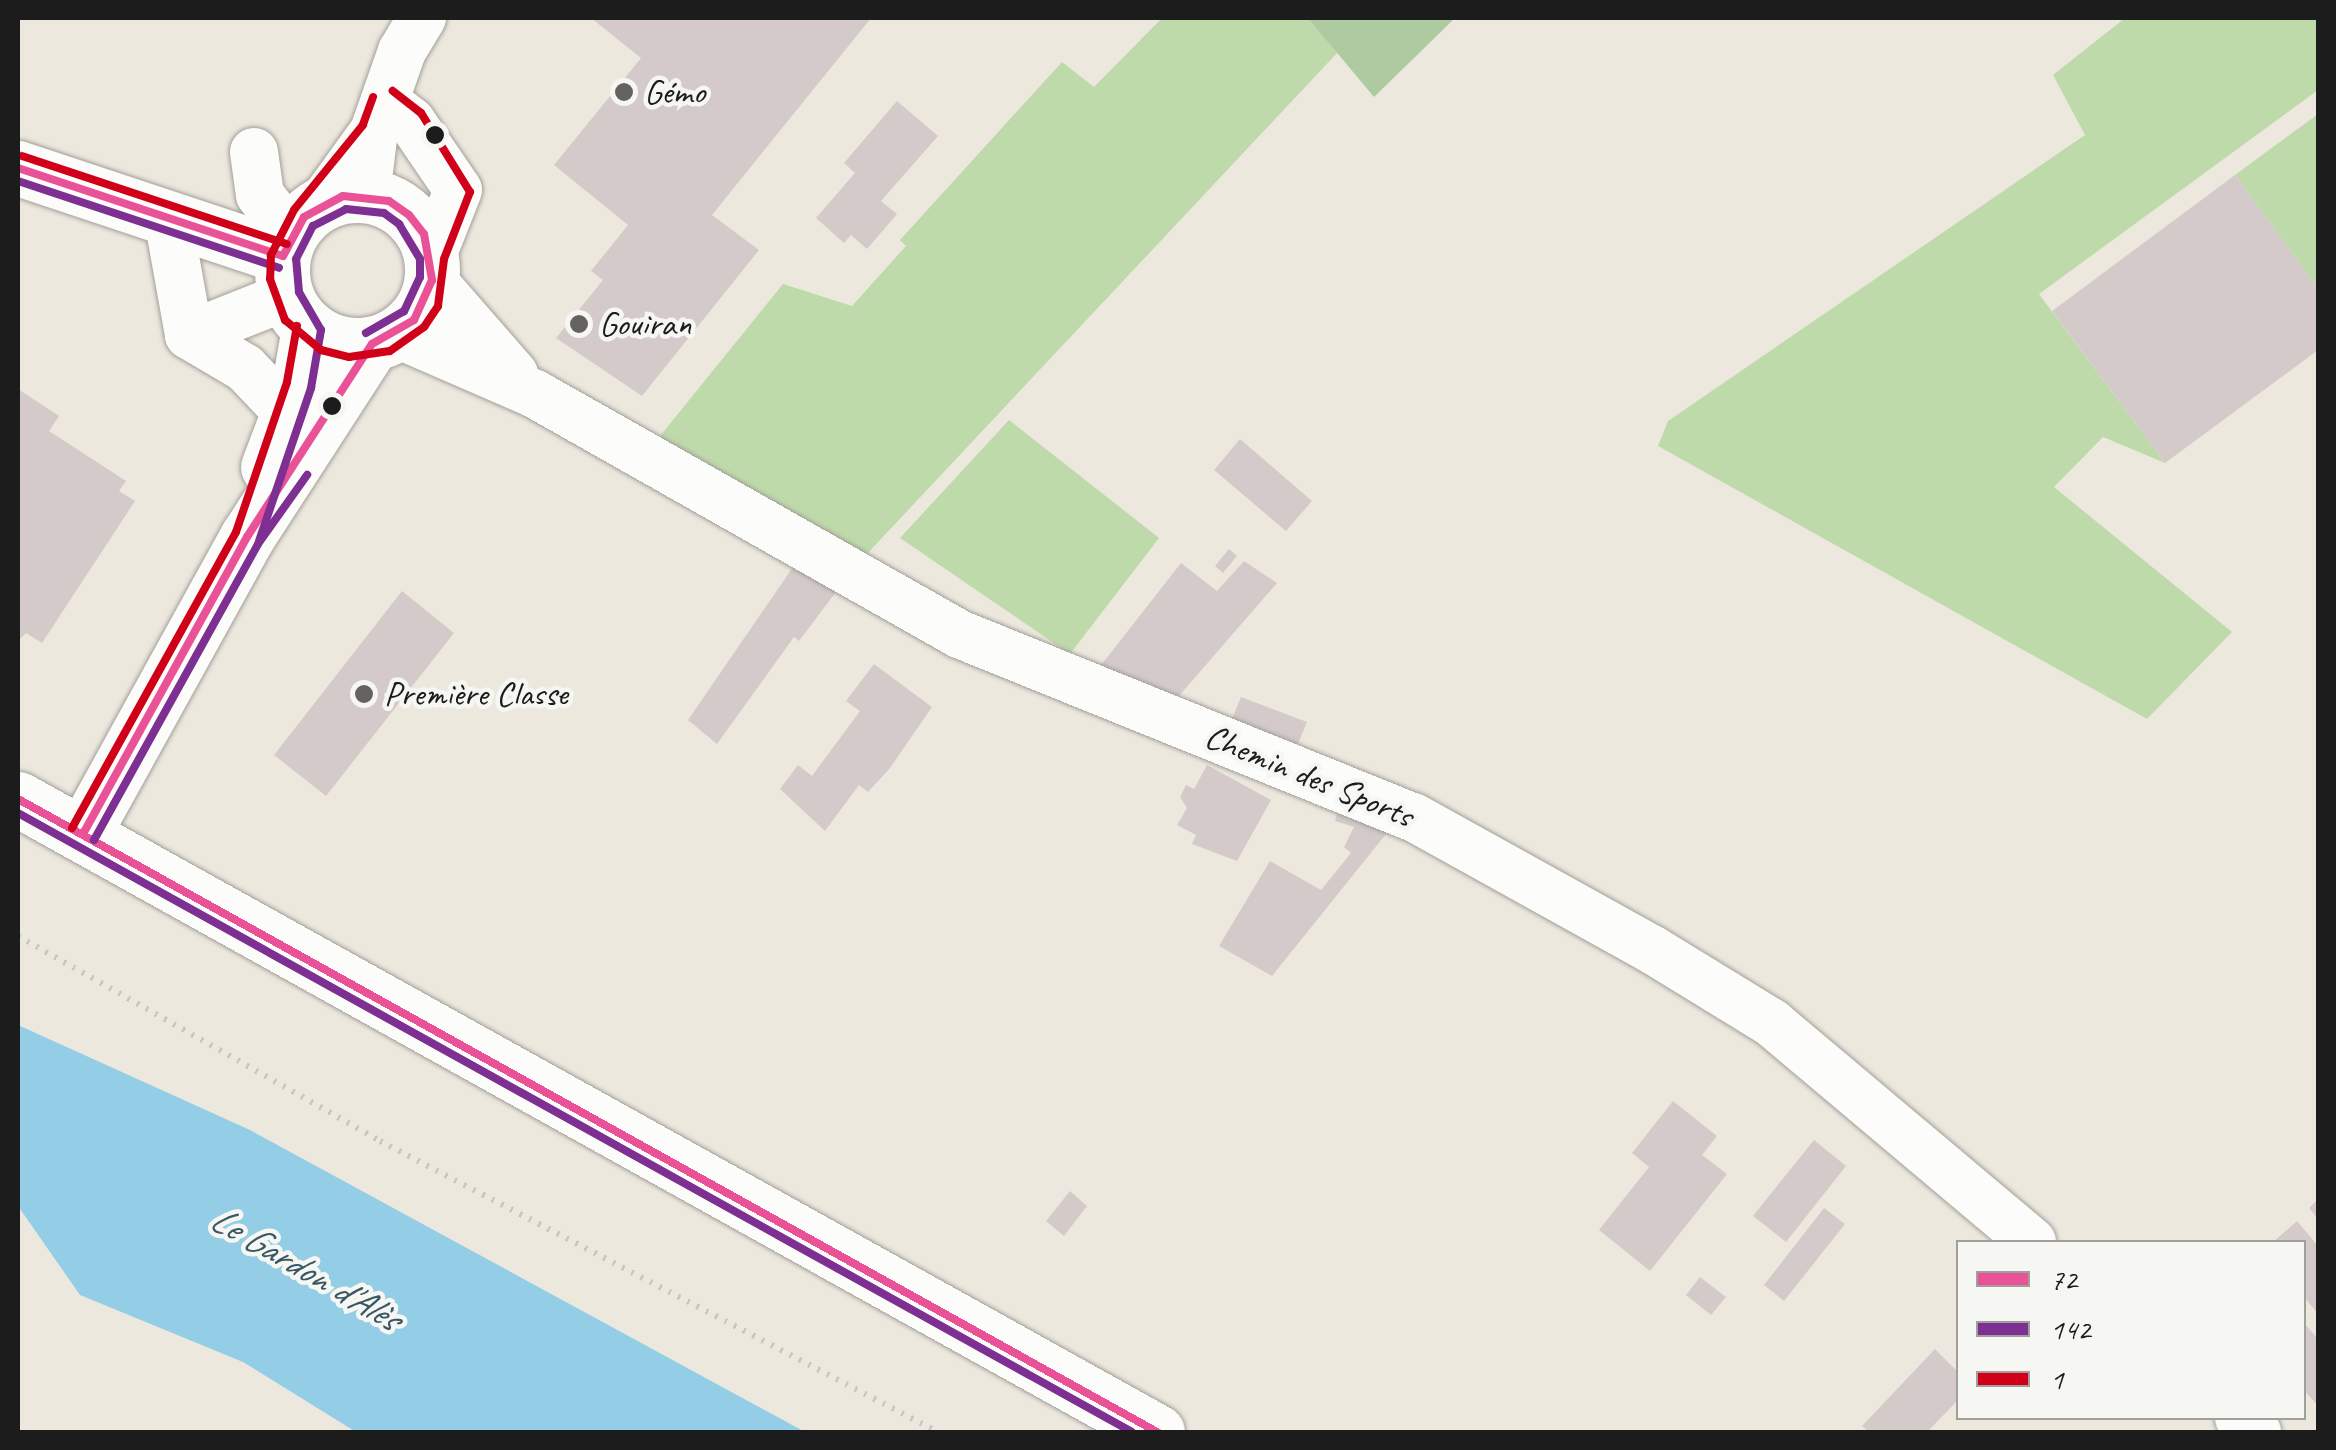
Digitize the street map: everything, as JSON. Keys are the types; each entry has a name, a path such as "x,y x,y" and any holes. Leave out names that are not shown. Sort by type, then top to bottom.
{"main road":[{"path":"18,168 168,218 310,252 409,214 432,268 426,302 384,339 248,537 83,834"},
{"path":"310,252 339,342 384,339"},
{"path":"248,537 288,413 310,252"},
{"path":"18,799 1158,1432"}],"street":[{"path":"190,336 310,252 379,116 422,18"},
{"path":"379,116 412,121 458,190 432,268"},
{"path":"254,152 260,195 310,252"},
{"path":"168,218 190,336 245,368 288,413"},
{"name":"Chemin des Sports","path":"432,268 480,343 535,394"},
{"name":"Chemin des Sports","path":"384,339 535,394 960,634 1413,816 1653,950 1772,1023 2030,1240"}],"path":[{"path":"18,936 380,1141 938,1432"}],"green space":[{"path":"1162,18 1308,18 1338,52 865,556 656,441 783,284 852,306 906,246 900,240 1062,62 1094,87"},
{"path":"1308,18 1455,18 1374,97"},
{"path":"2125,18 2318,18 2318,90 2039,294 2165,463 2103,437 2054,487 2232,632 2147,719 1658,446 1668,421 2085,135 2053,75"},
{"path":"2318,114 2318,288 2235,175"},
{"path":"1009,420 1159,538 1070,654 900,538"}],"water":[{"name":"Le Gardon d'Alès","path":"18,1025 250,1130 805,1432 356,1432 243,1362 80,1295 18,1206"}],"building":[{"path":"591,18 871,18 712,215 759,250 642,396 556,338 603,280 591,271 628,225 554,165 641,58"},
{"path":"897,101 938,136 881,201 897,214 867,249 851,235 844,243 816,218 855,173 844,163"},
{"path":"2235,175 2318,288 2318,350 2165,463 2052,311"},
{"path":"18,389 59,416 49,431 126,481 119,491 135,501 42,643 26,633 18,641"},
{"path":"1240,439 1312,501 1286,531 1214,470"},
{"path":"1229,549 1237,556 1223,573 1215,566"},
{"path":"1244,561 1277,583 1178,697 1098,669 1181,563 1217,591"},
{"path":"793,567 836,592 799,641 794,637 717,744 688,720"},
{"name":"Première Classe","path":"402,591 454,633 326,796 274,755"},
{"path":"874,664 932,707 890,768 868,792 859,785 825,831 780,789 798,765 812,776 860,711 846,701"},
{"path":"1241,697 1307,722 1298,744 1232,719"},
{"path":"1207,765 1271,800 1237,861 1192,844 1196,835 1177,825 1187,808 1180,797 1186,785 1194,789"},
{"path":"1340,804 1394,824 1272,976 1219,946 1270,861 1321,890 1351,853 1344,847 1354,827 1335,821"},
{"path":"1673,1101 1717,1136 1702,1155 1727,1174 1650,1271 1599,1230 1649,1167 1632,1153"},
{"path":"1814,1140 1846,1166 1786,1242 1753,1216"},
{"path":"1070,1191 1087,1206 1064,1236 1046,1221"},
{"path":"2318,1199 2318,1219 2309,1208"},
{"path":"1824,1208 1845,1224 1784,1301 1764,1285"},
{"path":"2297,1221 2318,1246 2318,1314 2306,1299 2306,1240 2275,1240"},
{"path":"1700,1277 1726,1297 1711,1315 1686,1295"},
{"path":"2306,1325 2318,1339 2318,1406 2306,1392"},
{"path":"1935,1349 1956,1370 1956,1402 1927,1432 1869,1432 1862,1426"}],"transit line":[{"name":"1","path":"373,97 363,125 294,210 271,255 270,279 285,320 321,350 349,357 390,351 424,327 438,306 444,259 470,192 421,113 393,91"},
{"name":"1","path":"22,156 287,244"},
{"name":"72","path":"18,168 283,256"},
{"name":"142","path":"18,181 279,268"},
{"name":"72","path":"283,256 304,217 343,196 389,201 409,215 424,234 432,280 414,320 372,344"},
{"name":"142","path":"259,541 311,388 321,330 299,292 296,259 313,226 346,209 384,213 399,224 420,259 420,277 404,311 366,333"},
{"name":"1","path":"72,828 236,532 287,382 297,326"},
{"name":"72","path":"83,834 247,537 372,344"},
{"name":"142","path":"94,840 258,544 307,475"},
{"name":"72","path":"18,799 1157,1432"},
{"name":"142","path":"18,813 1132,1432"}],"place":[{"name":"Gémo","path":"624,92"},
{"name":"Gouiran","path":"579,324"},
{"name":"Première Classe","path":"364,694"}]}
